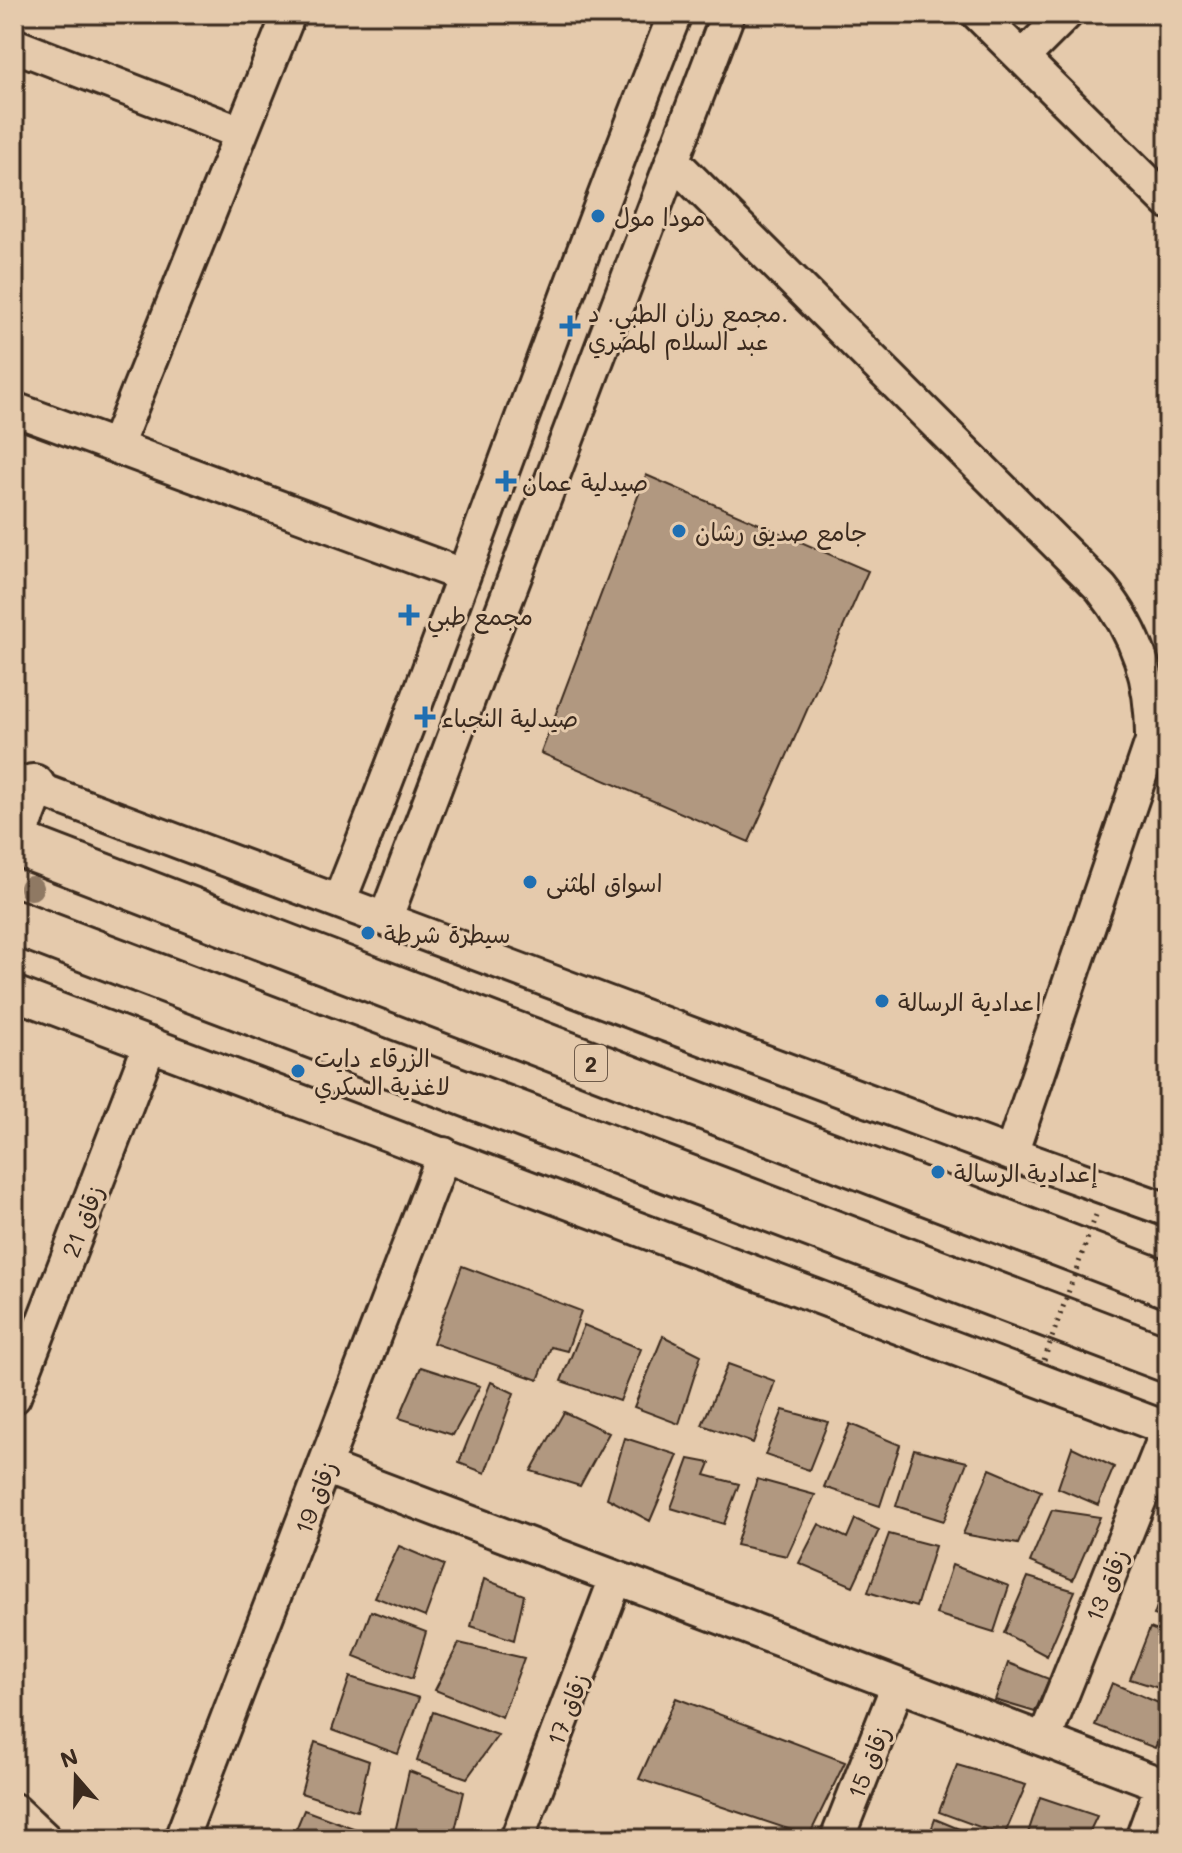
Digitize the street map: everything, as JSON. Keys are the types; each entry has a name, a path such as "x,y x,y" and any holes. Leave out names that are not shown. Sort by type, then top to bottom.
{"highway":[{"path":"14,839 23,784"},
{"name":"2","path":"14,839 1168,1285"},
{"path":"14,922 1168,1360"}],"street":[{"path":"116,446 289,14"},
{"path":"340,899 412,720 462,575 675,14"},
{"path":"386,917 728,14"},
{"path":"978,14 1168,202"},
{"path":"1023,57 1066,14"},
{"path":"14,45 241,133"},
{"path":"673,161 1101,588 1156,666 1152,741 1011,1154"},
{"path":"14,409 462,575"},
{"path":"23,784 340,899 1011,1154 1168,1210"},
{"path":"14,993 1168,1429"},
{"name":"زقاق 21","path":"14,1397 150,1044"},
{"name":"زقاق 19","path":"181,1839 327,1468 444,1154"},
{"name":"زقاق 13","path":"1044,1740 1168,1429"},
{"path":"327,1468 1165,1786 1142,1839"},
{"name":"زقاق 17","path":"517,1839 616,1578"},
{"name":"زقاق 15","path":"837,1839 898,1685"},
{"path":"14,1810 45,1839"}],"path":[{"path":"1044,1360 1096,1215"}],"building":[{"name":"جامع صديق رشان","path":"646,475 868,571 749,842 541,753"},
{"path":"462,1266 581,1311 567,1351 551,1347 538,1380 433,1343"},
{"path":"584,1325 641,1349 620,1401 561,1381"},
{"path":"663,1336 701,1355 679,1424 634,1407"},
{"path":"728,1364 775,1381 753,1443 702,1425"},
{"path":"421,1367 480,1386 453,1435 399,1418"},
{"path":"491,1382 514,1393 485,1473 459,1463"},
{"path":"783,1410 828,1422 809,1470 765,1455"},
{"path":"564,1412 609,1433 580,1486 531,1471"},
{"path":"850,1424 900,1445 880,1506 824,1487"},
{"path":"625,1438 678,1455 650,1521 607,1498"},
{"path":"1072,1447 1114,1467 1098,1505 1058,1488"},
{"path":"914,1449 967,1462 944,1521 896,1506"},
{"path":"689,1459 710,1463 705,1475 739,1484 724,1524 671,1508"},
{"path":"990,1469 1041,1491 1018,1544 963,1534"},
{"path":"757,1479 815,1495 787,1556 736,1545"},
{"path":"1052,1510 1100,1517 1073,1580 1030,1562"},
{"path":"855,1519 879,1530 853,1586 799,1563 819,1524 847,1538"},
{"path":"889,1534 935,1546 916,1607 868,1592"},
{"path":"399,1546 444,1565 425,1617 375,1597"},
{"path":"952,1565 1009,1586 994,1632 936,1614"},
{"path":"1168,1574 1168,1619 1154,1615"},
{"path":"1028,1577 1075,1591 1047,1656 1004,1633"},
{"path":"484,1579 524,1595 514,1640 471,1626"},
{"path":"371,1611 426,1632 412,1679 354,1656"},
{"path":"1150,1628 1168,1635 1168,1691 1130,1679"},
{"path":"459,1643 524,1658 502,1717 435,1690"},
{"path":"1008,1663 1049,1679 1035,1712 995,1700"},
{"path":"350,1677 419,1698 398,1754 332,1730"},
{"path":"1112,1683 1168,1707 1168,1717 1155,1748 1095,1725"},
{"path":"676,1698 845,1762 809,1836 639,1779"},
{"path":"433,1712 498,1735 467,1778 417,1761"},
{"path":"315,1742 369,1761 357,1811 301,1793"},
{"path":"957,1765 1026,1785 1004,1836 939,1812"},
{"path":"409,1771 464,1792 453,1839 417,1839 395,1832"},
{"path":"1040,1797 1097,1816 1086,1839 1026,1839"},
{"path":"304,1810 359,1830 356,1839 292,1839"},
{"path":"935,1819 983,1839 928,1839"}],"place":[{"name":"مودا مول","path":"598,216"},
{"name":"مجمع رزان الطبي. د. عبد السلام المصري","path":"570,326"},
{"name":"صيدلية عمان","path":"506,481"},
{"name":"جامع صديق رشان","path":"679,531"},
{"name":"مجمع طبي","path":"409,615"},
{"name":"صيدلية النجباء","path":"425,717"},
{"name":"اسواق المثنى","path":"530,882"},
{"name":"سيطرة شرطة","path":"368,933"},
{"name":"اعدادية الرسالة","path":"882,1001"},
{"name":"الزرقاء دايت لاغذية السكري","path":"298,1071"},
{"name":"إعدادية الرسالة","path":"938,1172"}]}
